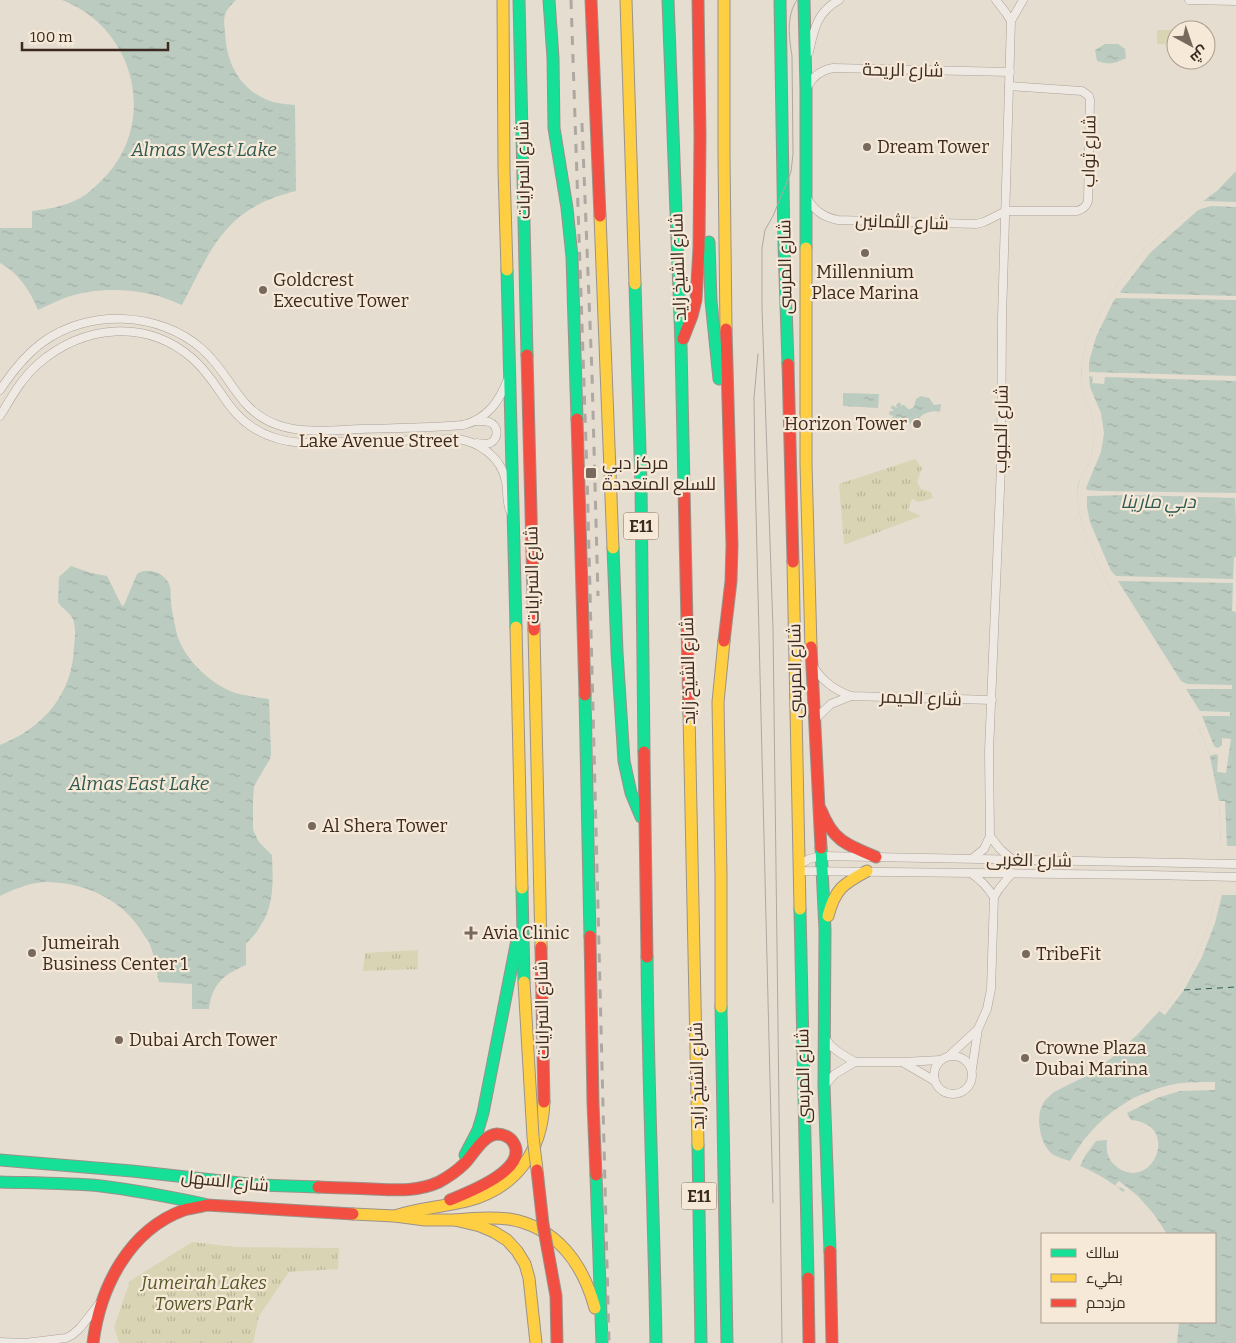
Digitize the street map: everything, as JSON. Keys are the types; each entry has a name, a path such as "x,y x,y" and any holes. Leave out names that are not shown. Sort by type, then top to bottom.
{"main road":[{"name":"شارع السرايات","path":"503,0 504,160 511,371 524,982 533,1137 543,1224 556,1296 557,1343"},
{"name":"شارع السرايات","path":"395,1216 411,1211 465,1202 497,1190 523,1167 539,1137 543,1120 544,1056 519,0"},
{"path":"549,0 553,58 554,128 567,208 572,258 585,686 593,1103 602,1343"},
{"path":"591,0 618,672 624,761 627,777 644,823"},
{"name":"E11","path":"626,0 641,486 648,1052 656,1343"},
{"name":"شارع الشيخ زايد","path":"668,0 681,345 701,1343"},
{"path":"681,345 696,300 700,231 698,0"},
{"path":"724,0 725,229 732,565 718,702 721,1030 727,1343"},
{"name":"شارع المرسى","path":"780,0 810,1343"},
{"name":"شارع المرسى","path":"804,0 806,89 806,464 812,664 822,856"},
{"path":"503,38 520,38"},
{"path":"700,135 708,204 712,319 720,386 728,416"},
{"path":"515,577 532,576"},
{"path":"819,807 829,827 838,838 876,857"},
{"path":"822,856 822,871"},
{"name":"شارع المرسى","path":"822,871 825,930 824,1086 832,1343"},
{"path":"825,930 831,904 838,889 867,871"},
{"name":"شارع السرايات","path":"448,1177 470,1147 480,1121 523,912"},
{"path":"438,1206 484,1186 503,1172 514,1161 516,1150 514,1144 507,1136 501,1134 490,1136 462,1167 448,1177"},
{"name":"شارع السهل","path":"0,1160 132,1171 259,1185 311,1188 406,1190 422,1187 448,1177"},
{"path":"0,1182 115,1188 145,1192 207,1205"},
{"name":"شارع السرايات","path":"93,1343 98,1315 105,1294 114,1272 127,1251 144,1234 163,1220 185,1210 207,1205 395,1216 425,1220 455,1220 480,1226 507,1240 525,1264 530,1278 536,1343"},
{"path":"455,1220 493,1218 518,1221 537,1229 557,1242 573,1259 585,1278 593,1301 602,1343"}],"street":[{"path":"805,66 818,19 831,5 839,0"},
{"path":"996,0 1011,21"},
{"name":"شارع الحبوب","path":"990,836 990,751 1001,466 1002,318 1011,21 1023,0"},
{"path":"1189,0 1236,1"},
{"name":"شارع الريحة","path":"806,89 816,75 824,70 834,68 1010,72"},
{"name":"شارع ثواب","path":"1006,211 1077,211 1084,208 1088,201 1090,120 1089,96 1082,90 1009,86"},
{"name":"شارع الثمانين","path":"806,196 818,212 827,218 838,220 976,224 1006,211"},
{"name":"Lake Avenue Street","path":"0,390 27,355 63,331 83,323 105,319 127,319 159,325 188,338 212,359 247,407 255,414 279,426 292,429 321,430 456,426 476,421 493,424 497,434 495,439 491,443 475,443"},
{"name":"Lake Avenue Street","path":"0,416 23,380 52,353 88,336 125,330 141,333 168,342 186,354 202,368 230,407 239,416 260,432 274,438 302,443 456,439 475,443 490,454 501,468 506,484 508,506 514,517"},
{"name":"Lake Avenue Street","path":"476,421 493,407 500,398 511,371"},
{"name":"شارع الحيمر","path":"812,664 819,676 829,685 839,692 851,696 992,700"},
{"name":"شارع الحيمر","path":"815,720 831,704 851,696"},
{"path":"973,858 984,849 990,836 1000,850 1013,860"},
{"name":"شارع الغربى","path":"799,868 809,859 822,856 1236,864"},
{"name":"شارع الغربى","path":"799,868 822,871 1236,877"},
{"path":"971,873 988,888 994,897"},
{"path":"902,1062 935,1081 947,1093 959,1093 969,1085 978,1029 987,1009 991,989 994,897 1012,873"},
{"path":"824,1036 831,1046 855,1062 902,1062 941,1060 949,1056 978,1029"},
{"path":"949,1056 963,1058 972,1069"},
{"path":"935,1081 935,1070 941,1060"},
{"path":"824,1086 836,1074 855,1062"},
{"path":"0,1342 25,1343 38,1340 59,1340 72,1335 93,1312 105,1294"}],"green space":[{"path":"1157,30 1166,30 1166,44 1157,44"},
{"path":"915,459 922,468 917,482 921,489 931,492 933,498 919,502 912,499 908,510 921,516 844,545 839,484"},
{"path":"418,950 418,969 363,971 365,953"},
{"name":"Jumeirah Lakes Towers Park","path":"192,1242 235,1247 339,1248 338,1269 289,1272 259,1316 253,1343 119,1343 114,1327 130,1281"}],"water":[{"name":"Almas West Lake","path":"62,0 236,0 226,12 224,20 228,51 234,69 245,85 261,97 273,102 295,105 296,191 255,206 228,228 208,256 182,305 164,298 135,291 106,290 86,292 67,297 38,310 23,283 13,272 0,263 0,228 32,228 32,211 65,204 87,194 103,179 120,156 130,131 134,105 131,79 122,54 107,32 87,13"},
{"path":"1105,44 1118,44 1125,49 1126,58 1112,63 1097,61 1095,50"},
{"name":"دبي مارينا","path":"1236,171 1236,1343 1177,1343 1179,1323 1216,1323 1216,1233 1157,1233 1143,1212 1125,1193 1092,1171 1080,1166 1096,1141 1107,1140 1108,1155 1117,1167 1129,1173 1141,1171 1150,1165 1156,1155 1158,1144 1156,1133 1147,1125 1131,1120 1121,1106 1092,1130 1070,1161 1055,1156 1047,1149 1040,1130 1039,1115 1044,1102 1054,1092 1088,1075 1109,1060 1137,1035 1162,1008 1164,1010 1188,973 1204,938 1218,886 1221,846 1219,801 1210,756 1192,712 1179,689 1108,585 1096,561 1081,522 1077,493 1080,478 1089,463 1092,453 1095,433 1091,411 1081,388 1082,360 1087,342 1099,315 1112,292 1143,250 1166,229 1218,190"},
{"path":"843,393 879,394 878,408 843,406"},
{"path":"921,396 929,398 934,405 941,404 940,412 935,411 922,415 920,417 920,426 916,428 906,421 902,423 900,421 900,424 897,425 895,423 896,419 893,421 890,419 894,416 889,414 890,411 894,411 891,408 892,405 897,408 896,405 899,402 901,407 904,405 910,409 914,407 916,399"},
{"name":"Almas East Lake","path":"71,566 107,576 122,606 137,574 150,571 163,576 170,587 172,610 179,639 195,665 211,680 228,690 243,695 269,699 271,754 254,786 253,830 259,842 272,855 272,893 264,920 246,944 246,965 220,981 213,993 209,1009 192,1009 192,984 159,982 150,944 136,923 104,896 77,886 48,882 23,886 0,896 0,745 30,729 42,719 53,707 68,679 72,663 75,625 72,617 58,602 59,577"}],"pier":[{"path":"1203,201 1236,202 1236,207 1211,206 1197,211 1150,253 1120,292 1236,296 1236,300 1116,298 1096,337 1089,362 1089,372 1236,376 1236,381 1105,377 1104,384 1092,383 1093,377 1089,376 1090,387 1101,413 1104,433 1101,452 1086,488 1087,490 1100,491 1236,493 1236,520 1235,498 1132,495 1087,496 1090,522 1111,571 1116,576 1233,579 1234,557 1236,557 1236,612 1232,611 1233,583 1118,581 1181,681 1187,684 1232,685 1232,689 1186,689 1200,711 1230,712 1230,716 1202,716 1214,746 1218,748 1222,745 1222,738 1231,739 1226,773 1217,772 1218,756 1216,754 1210,756 1186,702 1108,585 1096,561 1081,522 1077,493 1080,478 1089,463 1092,453 1095,433 1091,411 1081,388 1082,360 1087,342 1112,292 1133,262 1166,229"},
{"path":"1219,801 1225,801 1227,846 1236,846 1236,895 1222,895 1215,923 1202,957 1184,990 1165,1015 1159,1011 1162,1008 1164,1010 1188,973 1204,938 1212,914 1216,895 1214,894 1219,846 1221,846"},
{"path":"1215,1082 1215,1090 1180,1091 1157,1098 1127,1113 1131,1120 1120,1109 1090,1136 1072,1162 1070,1161 1083,1141 1098,1124 1133,1098 1153,1090 1180,1083"},
{"path":"1119,1181 1138,1196 1153,1213 1166,1233 1157,1233 1147,1217 1123,1192 1125,1190 1115,1185"}],"ferry route":[{"path":"1184,990 1236,987"}],"tram line":[{"path":"782,1343 773,629 762,308 762,248 765,230 773,216 791,172 793,154 792,56 789,27 791,13 797,0"},
{"path":"758,354 754,398 755,471 773,1203"}],"railway":[{"path":"571,0 587,473 609,1343"},
{"path":"582,123 592,374 598,596"}],"traffic: fast":[{"path":"519,0 527,355"},
{"path":"549,0 553,58 554,128 567,208 572,257 577,419"},
{"path":"668,0 681,345 684,487"},
{"path":"780,0 788,364"},
{"path":"804,0 806,248"},
{"path":"709,242 711,301 719,379"},
{"path":"507,270 516,627"},
{"path":"635,284 641,486 644,752"},
{"path":"613,548 624,761 631,793 641,817"},
{"path":"585,695 590,936"},
{"path":"821,848 825,930 824,1086 830,1251"},
{"path":"522,888 524,982"},
{"path":"800,909 808,1278"},
{"path":"465,1155 478,1130 483,1113 518,935"},
{"path":"647,957 656,1343"},
{"path":"721,1007 727,1343"},
{"path":"698,1145 701,1343"},
{"path":"0,1160 132,1171 259,1185 318,1187"},
{"path":"596,1175 602,1343"},
{"path":"0,1182 101,1186 204,1204"}],"traffic: slow":[{"path":"503,0 504,170 507,270"},
{"path":"626,0 635,284"},
{"path":"724,0 726,329"},
{"path":"600,216 613,548"},
{"path":"806,248 806,464 811,647"},
{"path":"793,562 800,909"},
{"path":"516,627 522,888"},
{"path":"534,630 541,947"},
{"path":"721,1007 718,702 724,641"},
{"path":"689,714 698,1145"},
{"path":"828,916 834,899 841,888 867,871"},
{"path":"524,982 533,1137 537,1170"},
{"path":"395,1216 467,1201 499,1187 512,1177 532,1152 538,1137 544,1102"},
{"path":"353,1214 425,1220 455,1220 480,1226 507,1240 525,1264 529,1278 536,1343"},
{"path":"455,1220 509,1219 526,1223 541,1230 566,1250 583,1277 595,1308"}],"traffic: jam":[{"path":"591,0 600,216"},
{"path":"683,339 696,300 699,248 698,0"},
{"path":"724,641 731,581 732,545 726,329"},
{"path":"527,355 534,630"},
{"path":"788,364 793,562"},
{"path":"577,419 585,695"},
{"path":"684,487 689,714"},
{"path":"811,647 821,848"},
{"path":"644,752 647,957"},
{"path":"821,810 831,829 842,841 876,857"},
{"path":"590,936 596,1175"},
{"path":"541,947 544,1102"},
{"path":"318,1187 398,1190 431,1185 439,1182 464,1164 483,1142 492,1135 502,1135 512,1140 516,1152 513,1161 505,1170 482,1186 450,1200"},
{"path":"537,1170 543,1224 556,1296 557,1343"},
{"path":"93,1343 102,1301 120,1263 148,1231 165,1219 184,1210 207,1205 353,1214"},
{"path":"830,1251 832,1343"},
{"path":"808,1278 809,1343"}],"place":[{"name":"Dream Tower","path":"867,147"},
{"name":"Millennium Place Marina","path":"865,253"},
{"name":"Goldcrest Executive Tower","path":"263,290"},
{"name":"Horizon Tower","path":"917,424"},
{"name":"مركز دبي للسلع المتعددة","path":"591,473"},
{"name":"Al Shera Tower","path":"312,826"},
{"name":"Avia Clinic","path":"471,933"},
{"name":"Jumeirah Business Center 1","path":"32,953"},
{"name":"TribeFit","path":"1026,954"},
{"name":"Dubai Arch Tower","path":"119,1040"},
{"name":"Crowne Plaza Dubai Marina","path":"1025,1058"}]}
